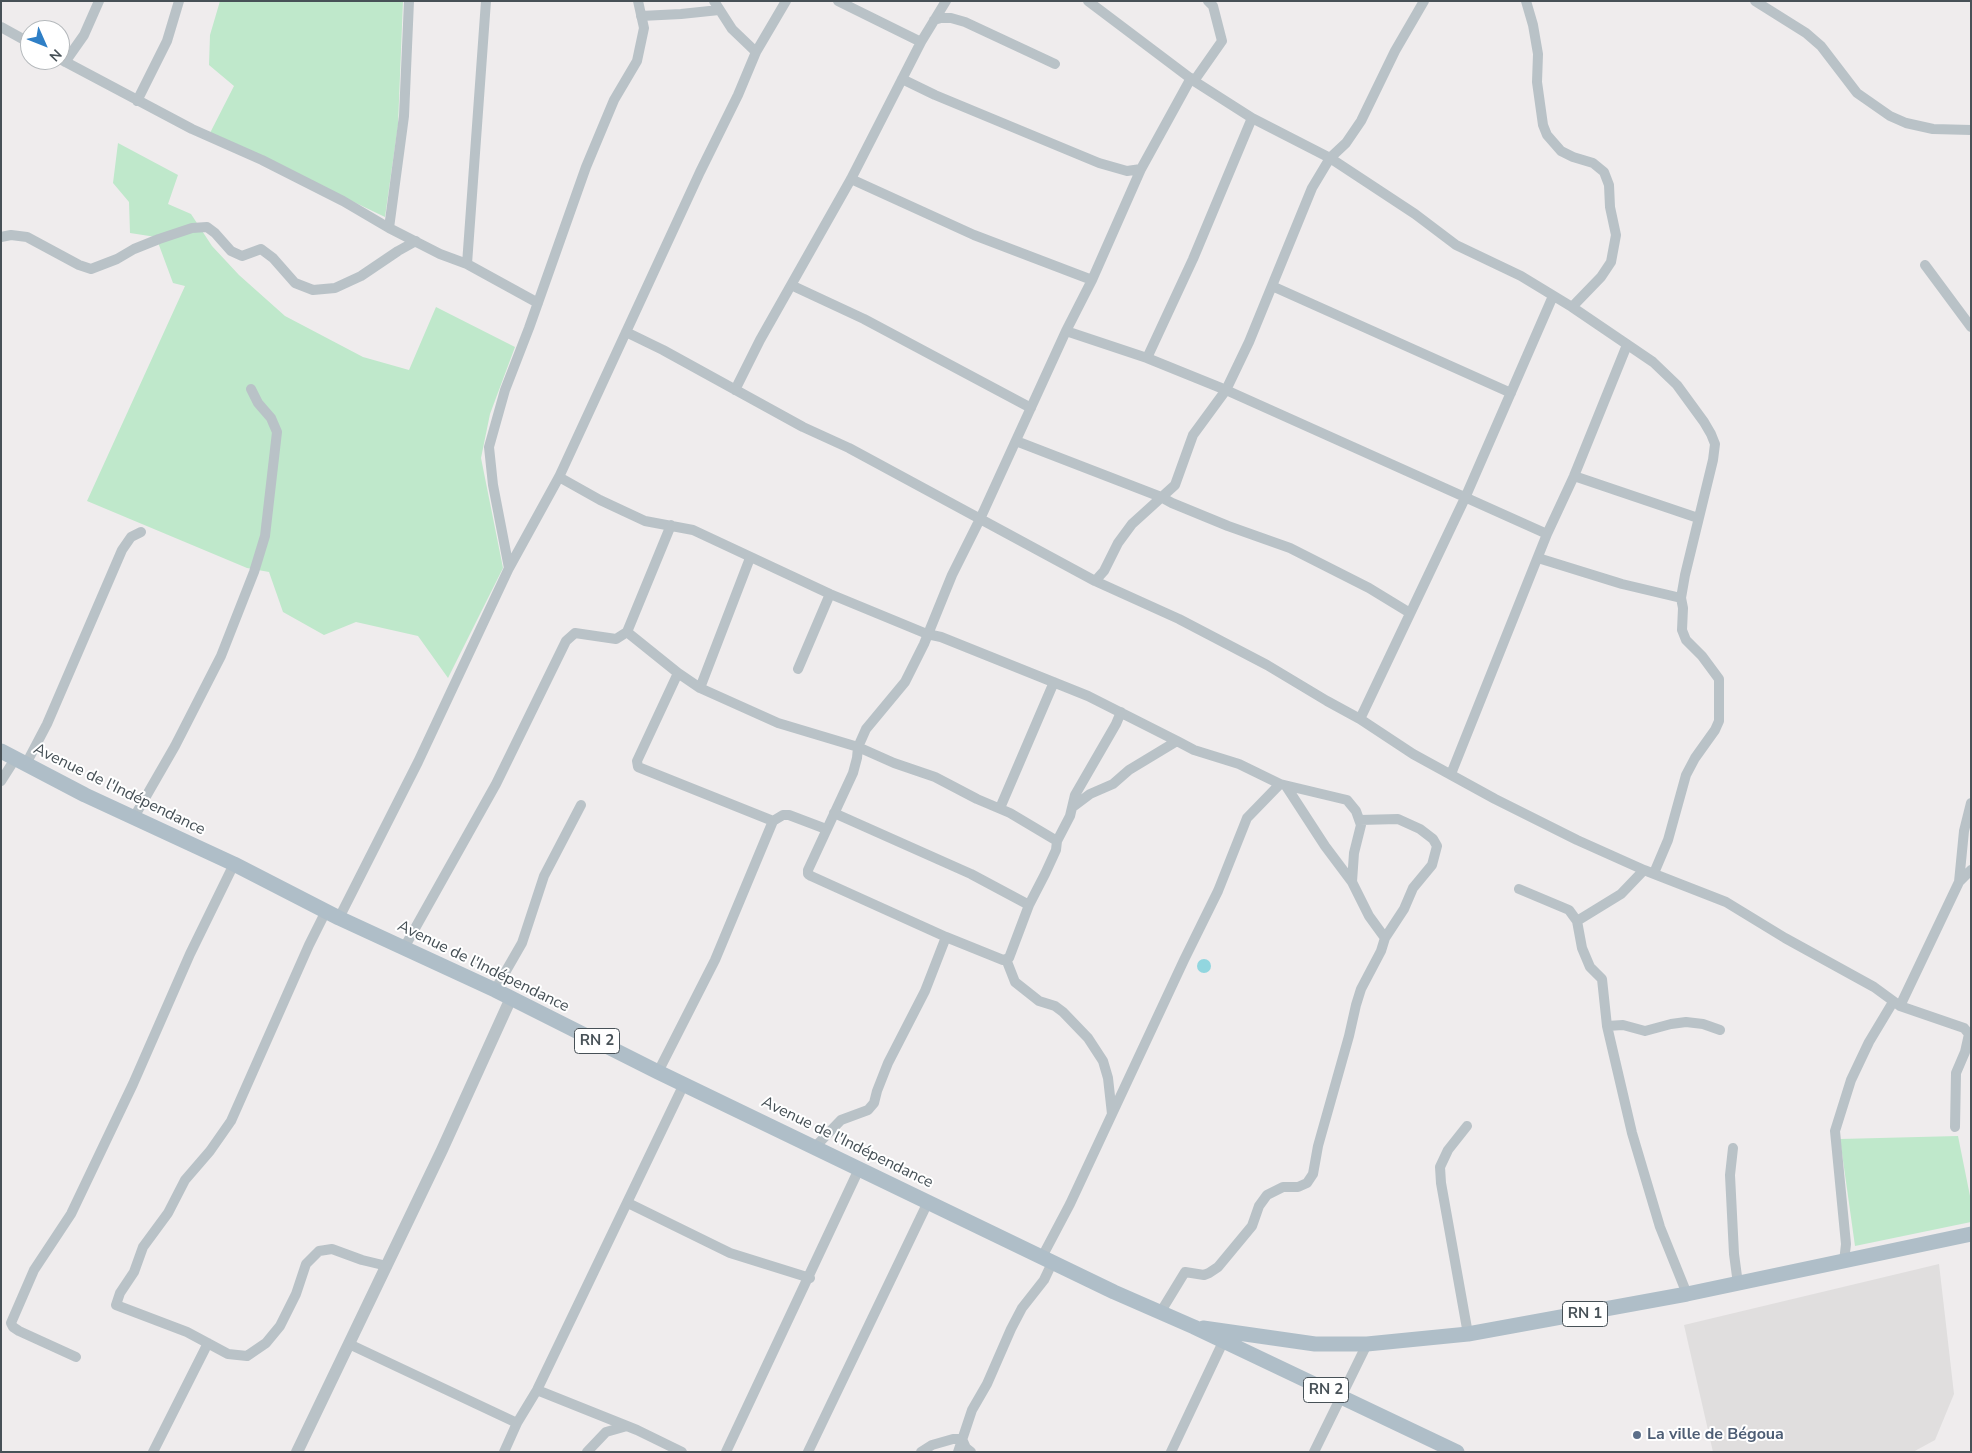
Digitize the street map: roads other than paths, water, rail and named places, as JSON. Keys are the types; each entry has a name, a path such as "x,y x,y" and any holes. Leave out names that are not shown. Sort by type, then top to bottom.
{"main road":[{"name":"Avenue de l'Indépendance","path":"14,758 133,819 234,864 333,915 495,990 658,1072 1160,1313 1194,1327"},
{"name":"RN 1","path":"1194,1327 1236,1331 1315,1344 1366,1344 1468,1334 1738,1284 1971,1234"},
{"name":"RN 2","path":"1194,1327 1457,1452"}],"street":[{"path":"70,52 84,35 99,1"},
{"path":"137,102 167,41 179,1"},
{"path":"390,228 404,116 409,1"},
{"path":"467,264 486,1"},
{"path":"508,568 493,485 489,447 504,390 538,303 586,167 614,100 637,60 644,28 638,1"},
{"path":"387,1266 362,1260 332,1249 319,1251 306,1264 296,1294 280,1326 266,1343 247,1356 228,1354 186,1332 116,1305 120,1293 134,1272 143,1247 168,1213 185,1180 210,1151 231,1121 309,945 333,915 418,762 508,568 559,477 756,52 786,1"},
{"path":"838,1 920,42"},
{"path":"735,390 790,285 851,179 920,42 946,1"},
{"path":"1088,1 1192,79 1252,118 1330,158 1416,214 1456,245 1521,276 1572,307 1653,362 1677,385 1712,434 1715,444 1713,460 1698,518 1681,598 1684,608 1682,630 1686,640 1702,656 1719,679 1719,722 1686,775 1668,840 1654,873"},
{"path":"1006,960 946,937 808,874 852,773 858,747 866,729 905,682 924,644 952,575 980,519 1066,331 1092,280 1141,169 1192,79 1222,41 1213,6 1208,1"},
{"path":"1095,580 1104,572 1118,542 1132,524 1175,485 1193,435 1226,390 1272,286 1312,188 1330,158 1346,143 1360,121 1395,51 1424,1"},
{"path":"1526,1 1533,25 1538,54 1537,82 1543,125 1547,135 1561,151 1573,158 1593,163 1604,172 1616,235 1611,262 1601,277 1572,307"},
{"path":"1755,1 1806,33 1821,46 1857,93 1890,116 1906,123 1933,128 1971,130"},
{"path":"641,16 681,14 717,6 732,29 756,52"},
{"path":"934,20 951,18 965,22 1055,64"},
{"path":"1,27 20,37"},
{"path":"70,65 137,102 343,200 390,228 440,254 467,264 538,303"},
{"path":"902,79 935,95 1099,163 1127,172 1141,169"},
{"path":"1147,358 1193,259 1252,118"},
{"path":"851,179 974,235 1092,280"},
{"path":"1,237 12,235 27,238 79,265 91,269 159,239 192,228 207,227 216,233 231,251 242,256 261,249 273,258 295,283 313,290 335,288 361,276 416,241"},
{"path":"1925,265 1971,327"},
{"path":"790,285 864,319 1030,408"},
{"path":"1272,286 1511,393"},
{"path":"1360,719 1465,498 1553,296"},
{"path":"1066,331 1147,358 1226,390 1547,534"},
{"path":"626,332 663,350 803,427 849,448 1095,580 1179,619 1246,654 1327,702 1360,719 1413,754 1495,799 1577,840 1739,909 1785,938 1874,987 1896,1004 1964,1028 1969,1034 1965,1052 1956,1073 1955,1127"},
{"path":"1451,774 1547,534 1574,476 1627,345"},
{"path":"133,819 175,746 222,656 254,572 265,536 277,432 270,418 258,403 251,388"},
{"path":"1016,441 1290,548 1370,588 1410,613"},
{"path":"1574,476 1698,518"},
{"path":"559,477 600,500 645,521 693,530 830,594 927,634 941,637 1054,682 1121,712 1194,750 1239,764 1283,785 1347,800 1360,820 1361,825 1354,854 1352,882"},
{"path":"404,948 496,784 566,640 575,633 616,639 627,632 671,525"},
{"path":"1,781 14,758 47,724 122,550 131,537 141,532"},
{"path":"700,688 750,558"},
{"path":"1538,558 1622,584 1681,598"},
{"path":"798,669 830,594"},
{"path":"627,632 678,674 700,688 778,723 858,747 894,763 935,777 977,800 1000,808 1057,841"},
{"path":"678,674 637,761 638,767 773,821"},
{"path":"1000,808 1054,682"},
{"path":"1006,960 1009,958 1029,905 1056,850 1057,841 1074,806 1075,795 1121,712"},
{"path":"1074,806 1090,794 1113,784 1129,770 1177,741"},
{"path":"1283,785 1352,882 1369,916 1385,938"},
{"path":"958,1452 972,1410 987,1384 1011,1329 1022,1308 1044,1280 1048,1259 1070,1204 1184,960 1218,892 1247,818 1283,785"},
{"path":"1298,805 1303,790"},
{"path":"1959,882 1964,831 1971,803"},
{"path":"495,990 522,943 544,876 581,805"},
{"path":"834,813 971,874 1029,905"},
{"path":"658,1072 715,960 773,821 783,815 826,829"},
{"path":"1160,1313 1185,1272 1197,1275 1210,1273 1224,1260 1252,1226 1259,1206 1267,1195 1283,1187 1298,1187 1306,1183 1313,1174 1318,1146 1361,988 1381,951 1385,938 1404,910 1413,888 1432,865 1437,846 1420,829 1398,819 1360,820"},
{"path":"76,1357 19,1331 13,1327 12,1323 34,1270 71,1214 133,1084 190,954 234,864"},
{"path":"1577,921 1621,894 1644,870"},
{"path":"1844,1262 1846,1244 1835,1131 1851,1080 1869,1042 1896,1004 1959,882 1971,870"},
{"path":"1519,890 1569,910 1577,921 1582,948 1590,966 1602,979 1607,1026 1632,1133 1651,1198 1675,1267 1687,1294"},
{"path":"815,1147 841,1120 868,1110 874,1103 888,1064 925,991 946,937"},
{"path":"1006,960 1016,982 1039,1001 1055,1006 1063,1012 1088,1038 1103,1061 1108,1078 1112,1115"},
{"path":"297,1452 442,1150 510,998"},
{"path":"1607,1026 1623,1025 1645,1031 1686,1022 1703,1024 1720,1030"},
{"path":"504,1452 517,1423 537,1390 684,1084"},
{"path":"1467,1126 1448,1150 1440,1167 1441,1183 1468,1334"},
{"path":"1733,1148 1730,1174 1734,1254 1738,1284"},
{"path":"726,1452 860,1169"},
{"path":"808,1452 928,1202"},
{"path":"628,1203 730,1253 810,1278"},
{"path":"1171,1452 1223,1342"},
{"path":"153,1452 208,1344"},
{"path":"350,1344 517,1423"},
{"path":"1314,1452 1366,1344"},
{"path":"537,1390 627,1426 682,1452"},
{"path":"587,1452 606,1432 627,1426"},
{"path":"920,1452 932,1445 962,1438"},
{"path":"962,1438 966,1448 971,1452"}],"water":[{"path":"1201,959 1207,959 1211,966 1207,973 1201,973 1197,969 1197,963"}],"place":[{"name":"La ville de Bégoua","path":"1637,1435"}]}
